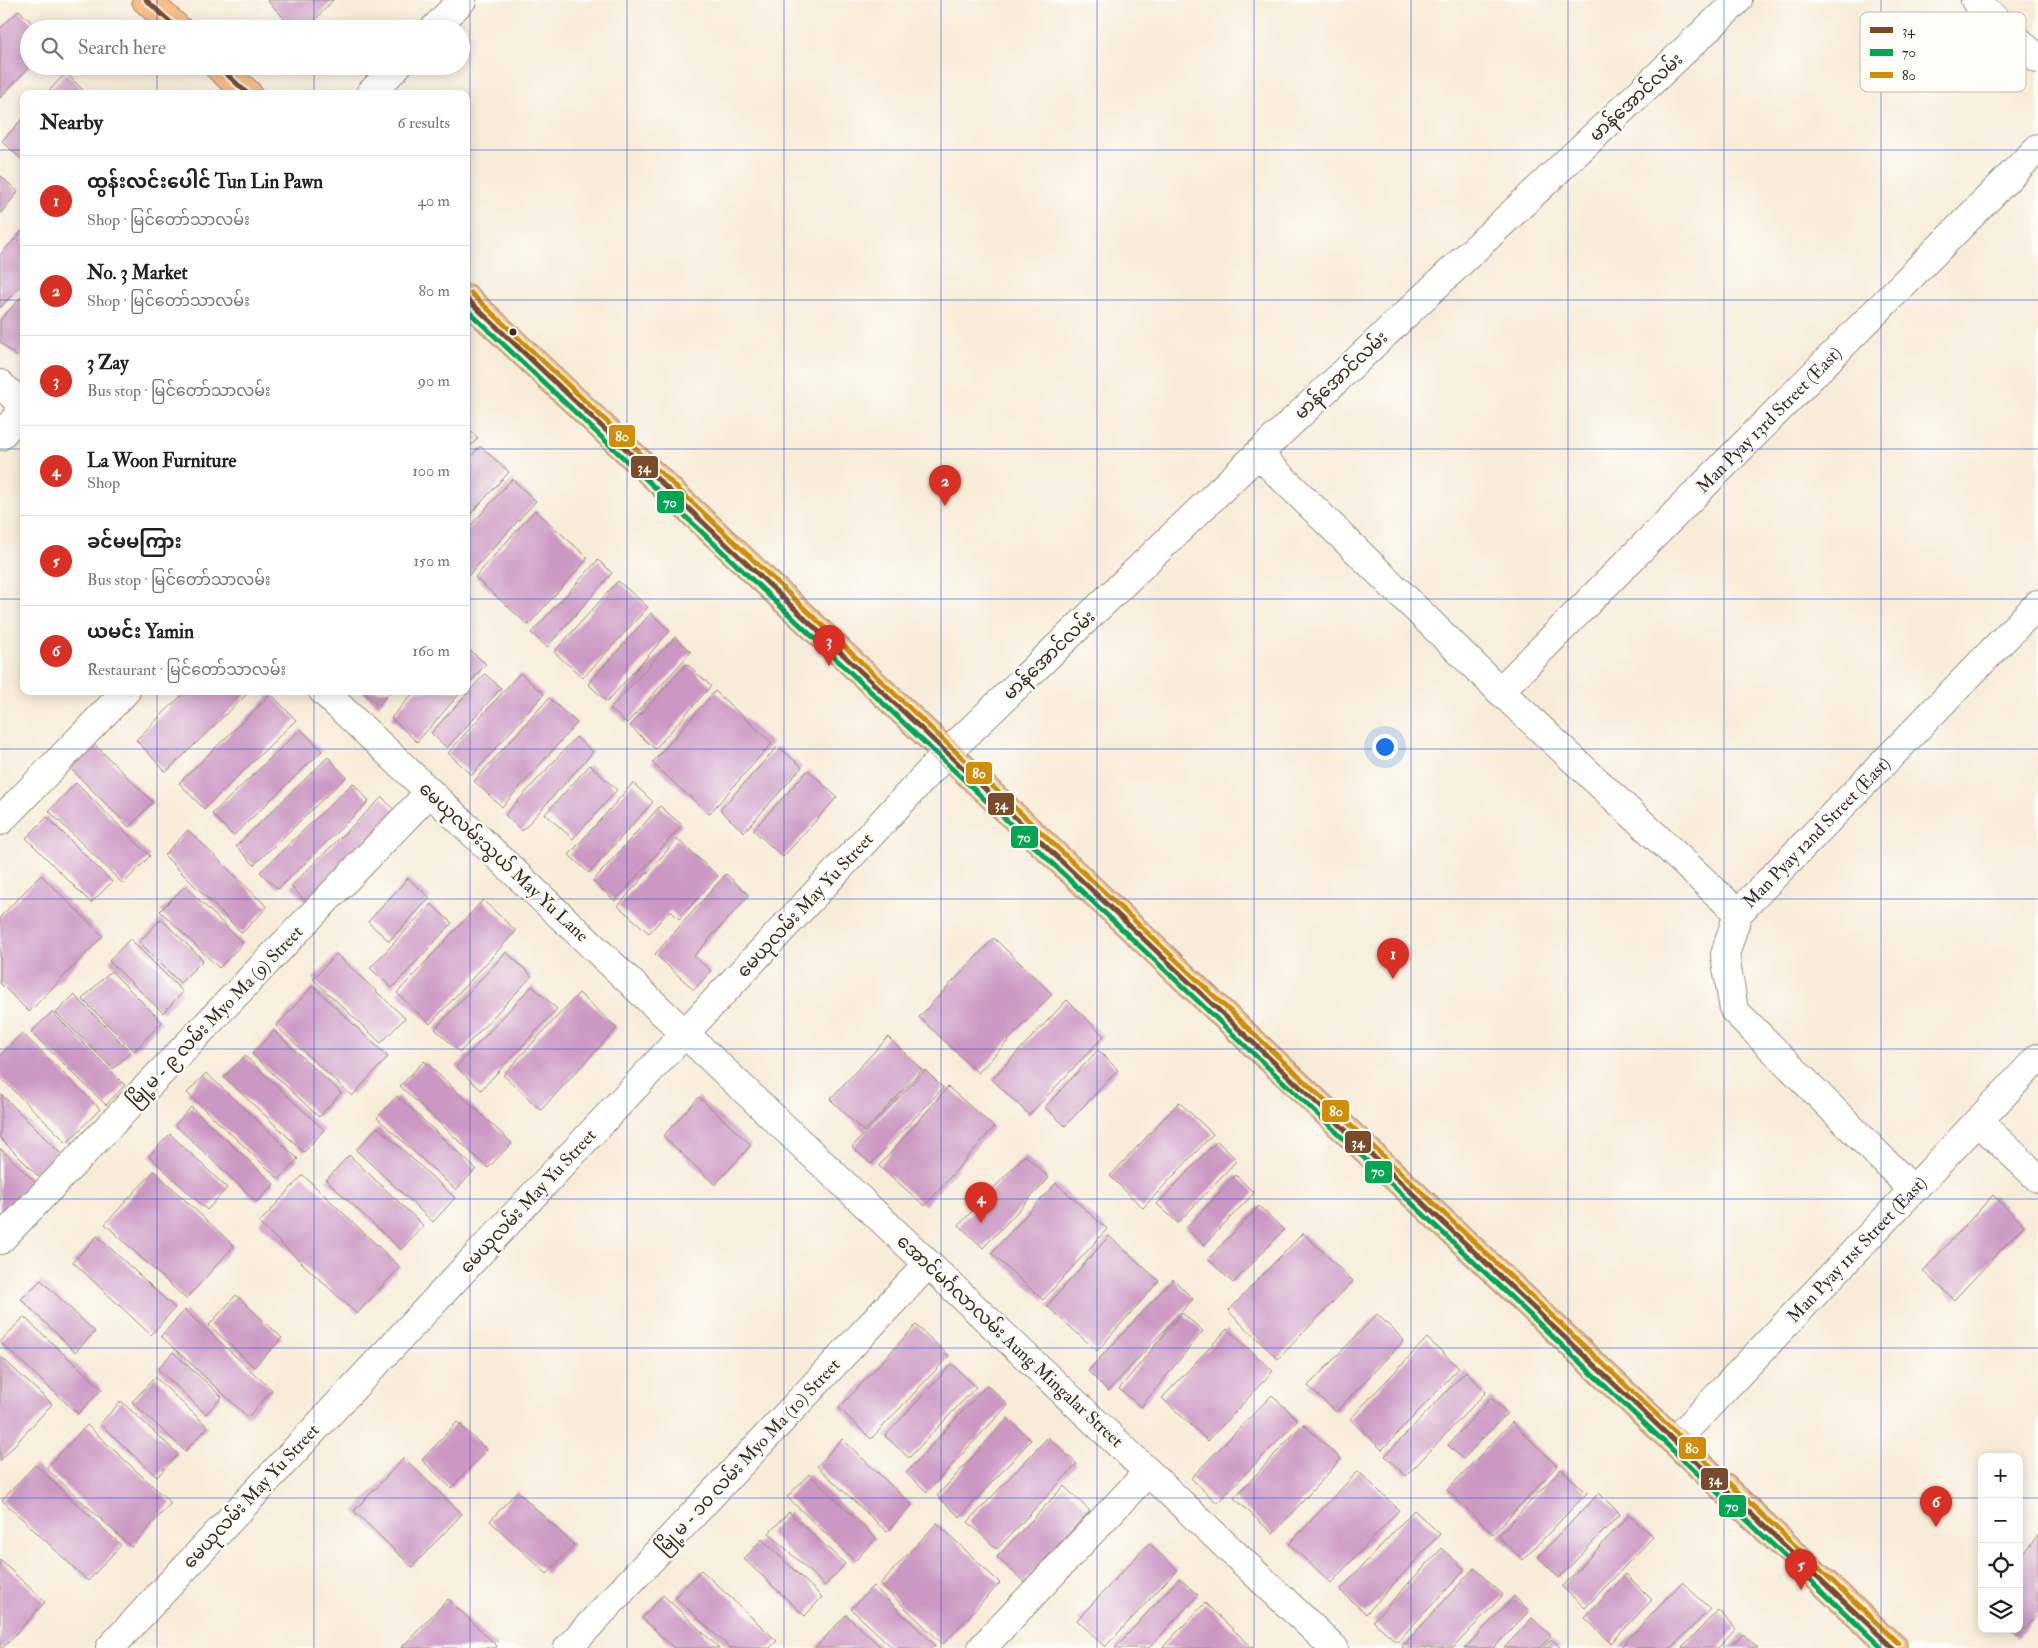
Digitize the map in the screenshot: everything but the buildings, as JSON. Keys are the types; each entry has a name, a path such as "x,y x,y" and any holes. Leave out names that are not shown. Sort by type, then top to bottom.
{"main road":[{"path":"146,0 168,20"},
{"path":"228,75 244,90"},
{"path":"470,302 1675,1441 1887,1646"}],"street":[{"path":"443,20 462,0"},
{"name":"မာန်အောင်လမ်း","path":"947,753 1258,454 1738,0"},
{"path":"1975,0 1988,12"},
{"path":"2026,47 2038,58"},
{"path":"374,90 388,75"},
{"name":"Man Pyay 13rd Street (East)","path":"1500,691 2038,148"},
{"path":"0,384 20,404"},
{"path":"0,436 20,413"},
{"path":"1258,454 1500,691 1738,913"},
{"name":"Man Pyay 12nd Street (East)","path":"1913,1190 1734,1010 1725,955 1738,913 2038,604"},
{"path":"0,821 122,695"},
{"name":"မေယုလမ်းသွယ် May Yu Lane","path":"326,695 684,1033"},
{"name":"မေယုလမ်း May Yu Street","path":"110,1648 947,753"},
{"name":"မြို့မ - ၉ လမ်း Myo Ma (9) Street","path":"0,1240 430,792"},
{"name":"အောင်မင်္ဂလာလမ်း Aung Mingalar Street","path":"684,1033 1334,1648"},
{"name":"Man Pyay 11st Street (East)","path":"1675,1441 2038,1058"},
{"path":"1978,1121 2038,1178"},
{"name":"မြို့မ - ၁၀ လမ်း Myo Ma (10) Street","path":"568,1648 928,1264"},
{"path":"982,1648 1148,1472"}],"transit line":[{"name":"34","path":"146,0 168,20"},
{"name":"34","path":"228,75 244,90"},
{"name":"80","path":"471,293 1898,1643"},
{"name":"34","path":"470,302 1893,1648"},
{"name":"70","path":"470,313 1882,1648"}],"place":[{"name":"No. 3 Market","path":"945,506"},
{"name":"3 Zay","path":"829,666"},
{"name":"ထွန်းလင်းပေါင် Tun Lin Pawn","path":"1393,979"},
{"name":"La Woon Furniture","path":"981,1223"},
{"name":"ယမင်း Yamin","path":"1936,1527"},
{"name":"ခင်မမကြား","path":"1801,1590"}]}
